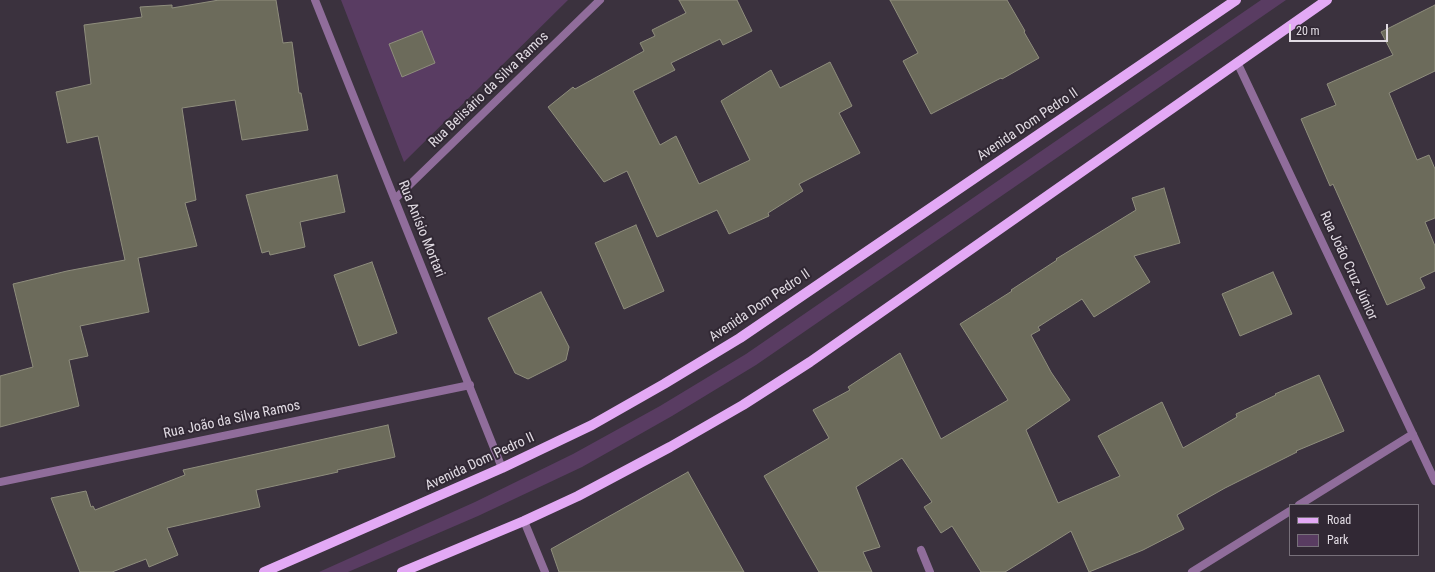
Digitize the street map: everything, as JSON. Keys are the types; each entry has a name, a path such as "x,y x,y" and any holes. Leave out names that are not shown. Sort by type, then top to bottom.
{"main road":[{"name":"Avenida Dom Pedro II","path":"264,572 502,468 592,425 664,384 740,338 1236,0"},
{"path":"402,572 524,521 578,496 670,447 743,405 810,362 1327,0"}],"street":[{"name":"Rua Anísio Mortari","path":"315,0 470,384 502,468"},
{"name":"Rua Belisário da Silva Ramos","path":"396,199 600,0"},
{"name":"Rua João Cruz Júnior","path":"1237,62 1435,481"},
{"name":"Rua João da Silva Ramos","path":"0,482 470,384"},
{"path":"1301,504 1413,434"},
{"path":"1192,572 1289,511"},
{"path":"524,521 544,572"},
{"path":"921,550 930,572"}],"green space":[{"path":"341,0 568,0 404,162"},
{"path":"1261,0 1286,0 756,365 672,416 582,467 478,516 348,572 319,572 475,502 573,454 660,406 746,354"}],"building":[{"path":"219,0 276,0 283,43 292,42 299,93 301,93 308,130 242,140 235,100 182,108 196,200 185,203 197,246 138,258 149,312 80,326 88,356 69,360 79,406 0,427 0,376 33,367 13,284 67,271 125,260 98,136 67,143 56,92 91,84 84,25 142,17 140,7 172,5 172,8"},
{"path":"679,0 737,0 752,31 723,45 720,39 671,63 675,70 633,91 660,145 676,136 699,184 750,160 721,101 771,70 780,88 830,62 852,106 839,113 860,153 799,184 803,191 768,213 769,216 729,234 717,210 657,237 627,171 604,182 548,107 573,87 575,89 644,51 640,43 655,36 652,30 686,13"},
{"path":"890,0 1007,0 1039,58 1002,79 1001,78 931,114 903,61 918,53"},
{"path":"1435,5 1435,71 1389,93 1417,160 1429,155 1435,169 1435,218 1425,222 1435,246 1435,271 1420,278 1425,288 1387,305 1333,184 1330,186 1301,119 1336,105 1327,84 1393,55 1381,32"},
{"path":"422,31 435,63 402,77 389,44"},
{"path":"337,175 345,212 300,222 305,247 270,255 269,251 262,253 246,195"},
{"path":"1164,188 1180,243 1134,256 1150,282 1094,317 1082,299 1038,327 1040,330 1031,335 1051,372 1070,400 1026,430 1058,503 1120,476 1098,436 1162,402 1183,448 1237,417 1236,414 1276,395 1275,394 1319,375 1344,431 1296,451 1297,452 1225,488 1177,515 1184,529 1143,550 1089,572 1071,531 1005,572 981,572 952,526 941,533 924,507 932,502 902,458 856,487 880,547 863,552 872,572 819,572 764,476 829,438 813,410 850,390 848,387 900,353 941,439 1008,400 960,324 1012,291 1011,290 1057,260 1056,259 1136,210 1132,198"},
{"path":"636,225 664,291 624,309 595,243"},
{"path":"372,262 397,333 359,346 334,275"},
{"path":"1273,272 1292,314 1240,336 1222,294"},
{"path":"541,292 569,347 566,360 528,379 515,373 488,318"},
{"path":"388,425 395,457 337,470 338,472 256,490 260,507 167,528 178,555 149,567 146,559 112,572 80,572 51,498 86,491 91,507 93,506 95,510 185,475 183,470"},
{"path":"688,472 744,572 559,572 551,549"}]}
